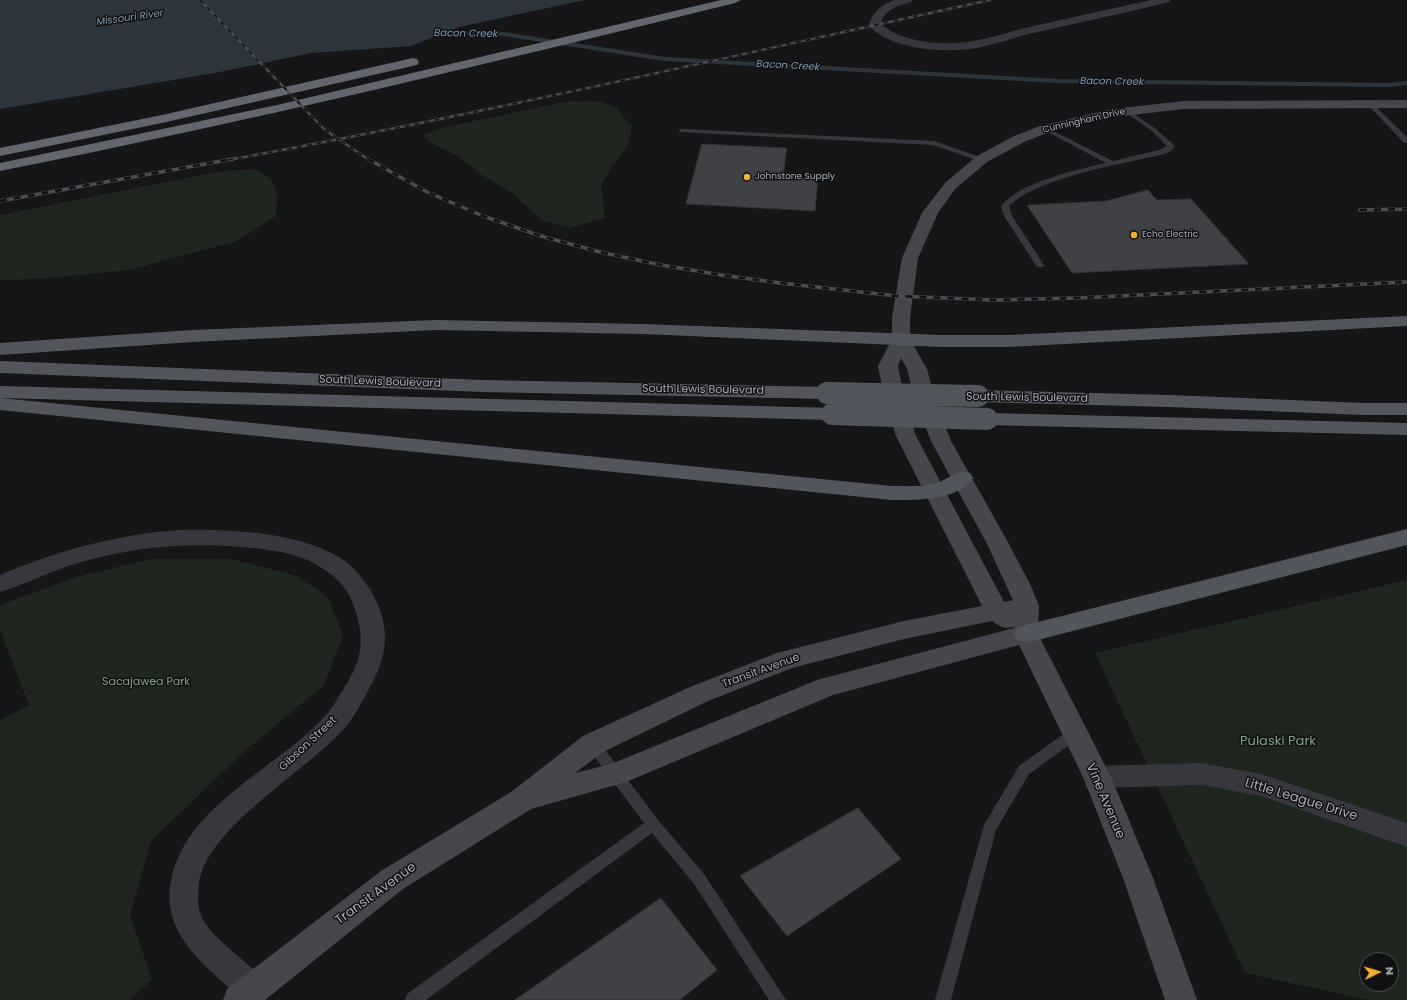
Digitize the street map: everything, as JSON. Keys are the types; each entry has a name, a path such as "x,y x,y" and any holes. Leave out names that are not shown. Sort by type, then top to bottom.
{"highway":[{"path":"0,168 162,135 382,85 735,0"},
{"path":"0,152 162,119 427,59"}],"main road":[{"name":"Cunningham Drive","path":"1027,606 998,544 941,441 924,400 917,369 901,339 901,318 910,258 930,213 950,186 982,158 1019,139 1045,129 1127,111 1192,105 1407,104"},
{"path":"0,349 192,336 436,325 643,329 901,339 1008,341 1340,326 1407,321"},
{"path":"901,339 888,366 895,401 906,436 997,612 1026,634 1407,537"},
{"name":"South Lewis Boulevard","path":"0,367 483,386 978,396 1169,401 1363,409 1407,409"},
{"name":"South Lewis Boulevard","path":"0,392 987,419 1407,428"},
{"path":"0,404 892,493 934,491 951,487 962,478"},
{"name":"Transit Avenue","path":"245,994 392,880 521,800 593,744 698,694 786,660 904,630 1027,606"},
{"name":"Vine Avenue","path":"1027,606 1026,634 1096,777 1138,878 1181,1000"},
{"name":"Transit Avenue","path":"521,800 616,774 826,687 1026,634"}],"street":[{"path":"908,0 892,4 884,8 878,14 875,25 886,34 914,43 934,47 950,47 992,42 1024,32 1165,0"},
{"name":"Gibson Street","path":"0,584 57,562 110,548 165,539 209,537 261,541 291,546 320,555 342,569 357,585 369,608 374,640 364,677 336,721 300,754 226,815 199,846 187,871 183,895 189,923 245,994"},
{"name":"Little League Drive","path":"1096,777 1202,774 1261,785 1407,835"}],"lane":[{"path":"1370,104 1407,141"},
{"path":"1040,265 1008,216 1006,206 1008,201 1018,194 1039,185 1112,163 1161,152 1171,146 1154,130 1127,111"},
{"path":"1045,129 1112,163"},
{"path":"681,131 934,143 982,158"},
{"path":"943,1000 989,829 1024,770 1074,734"},
{"path":"593,744 653,824 699,879 778,1000"},
{"path":"412,1000 653,824"}],"green space":[{"path":"570,101 601,102 616,107 632,127 628,146 611,167 601,186 605,218 570,228 543,221 513,194 482,175 459,157 433,144 422,136 445,127"},
{"path":"255,169 271,179 277,193 276,216 237,241 129,270 40,279 0,280 0,215 222,171"},
{"name":"Sacajawea Park","path":"150,559 232,559 297,576 328,597 343,635 324,685 245,751 151,841 130,915 152,980 130,1000 0,1000 0,720 29,705 0,630 0,605 77,577"},
{"name":"Pulaski Park","path":"1407,580 1407,1000 1369,1000 1245,973 1095,653"}],"water":[{"name":"Missouri River","path":"0,0 585,0 459,27 411,46 311,53 215,73 0,109"}],"building":[{"name":"Johnstone Supply","path":"702,144 787,148 783,176 818,178 815,211 686,204"},
{"name":"Echo Electric","path":"1148,190 1157,200 1191,199 1249,264 1072,273 1027,205 1106,201"},
{"path":"858,808 901,859 787,936 740,876"},
{"path":"661,898 717,970 680,1000 515,1000"}],"waterway":[{"name":"Bacon Creek","path":"432,33 503,34 665,59 1057,81 1389,85 1407,83"}],"railway":[{"path":"200,0 324,129 339,139"},
{"path":"339,139 514,104 990,0"},
{"path":"228,160 339,139"},
{"path":"339,139 369,160"},
{"path":"0,201 233,159"},
{"path":"368,159 427,192 483,216 541,236 600,252 661,265 780,283 897,296 993,300 1077,298 1407,282"},
{"path":"1360,210 1407,209"}],"place":[{"name":"Johnstone Supply","path":"747,177"},
{"name":"Echo Electric","path":"1134,235"}]}
